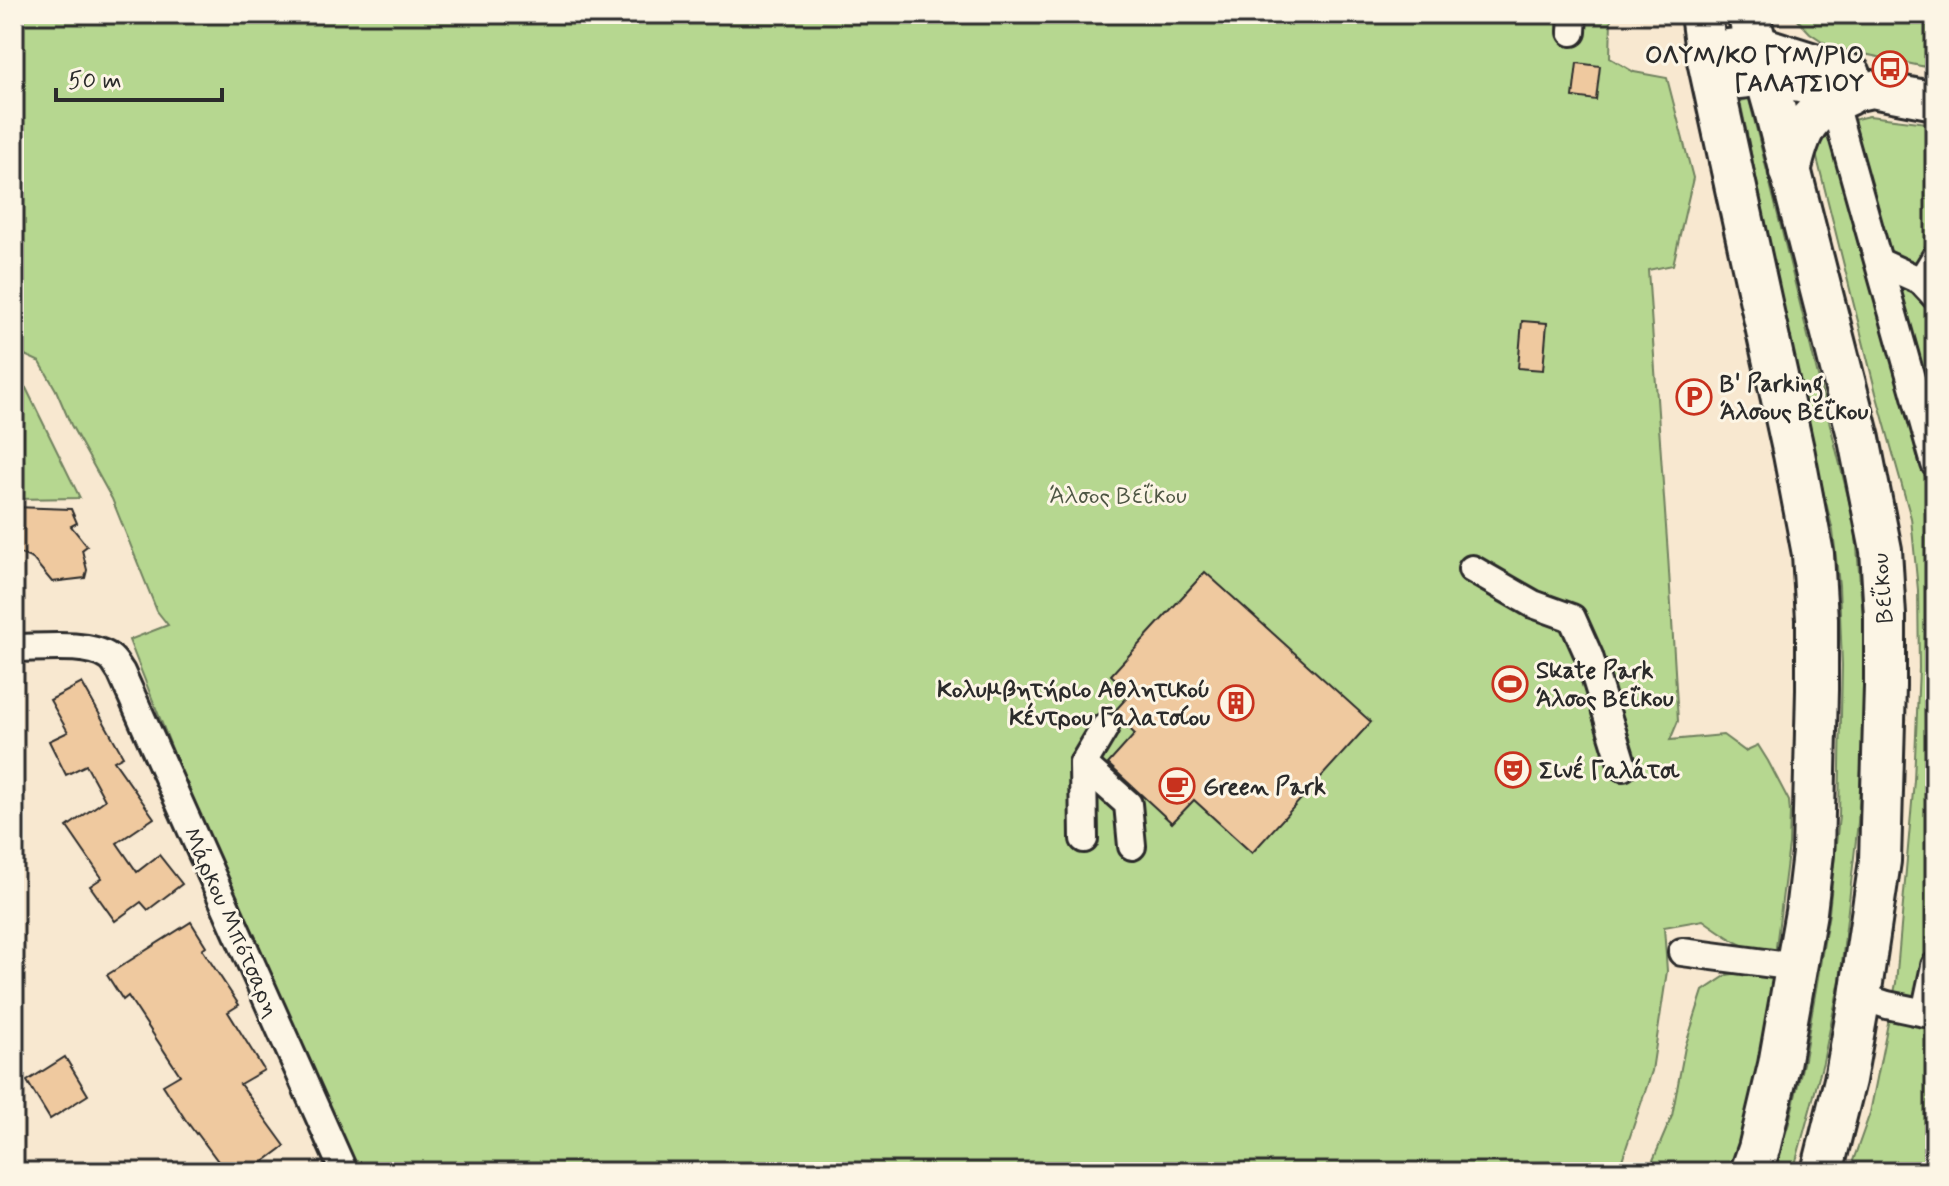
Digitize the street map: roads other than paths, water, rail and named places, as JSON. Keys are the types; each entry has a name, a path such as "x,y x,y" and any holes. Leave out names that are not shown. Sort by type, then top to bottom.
{"main road":[{"name":"Βεΐκου","path":"1757,45 1859,439 1881,550 1885,616 1880,861 1845,1080 1822,1172"},
{"path":"1706,49 1794,454 1813,554 1817,619 1813,853 1779,1065 1751,1172"},
{"path":"1790,172 1797,142 1812,117 1830,102 1853,100"}],"street":[{"path":"1706,49 1757,45 1853,100 1935,101"},
{"path":"1853,100 1879,262 1935,464"},
{"path":"1879,262 1928,289 1935,258"},
{"path":"1472,569 1533,604 1572,618 1589,656 1623,767"},
{"name":"Μάρκου Μπότσαρη","path":"14,648 91,649 113,659 344,1172"},
{"path":"1084,839 1083,764 1105,727"},
{"path":"1083,764 1128,804 1132,846"},
{"path":"1682,952 1796,967"},
{"path":"1860,996 1925,1013 1935,966"}],"place":[{"name":"ΟΛΥΜ/ΚΟ ΓΥΜ/ΡΙΟ ΓΑΛΑΤΣΙΟΥ","path":"1890,69"},
{"name":"Β' Parking Άλσους Βεΐκου","path":"1694,397"},
{"name":"Skate Park Άλσος Βεΐκου","path":"1510,684"},
{"name":"Κολυμβητήριο Αθλητικού Κέντρου Γαλατσίου","path":"1236,703"},
{"name":"Σινέ Γαλάτσι","path":"1513,770"},
{"name":"Green Park","path":"1177,786"}],"park label":[{"name":"Άλσος Βεΐκου","path":"1118,495"}]}
